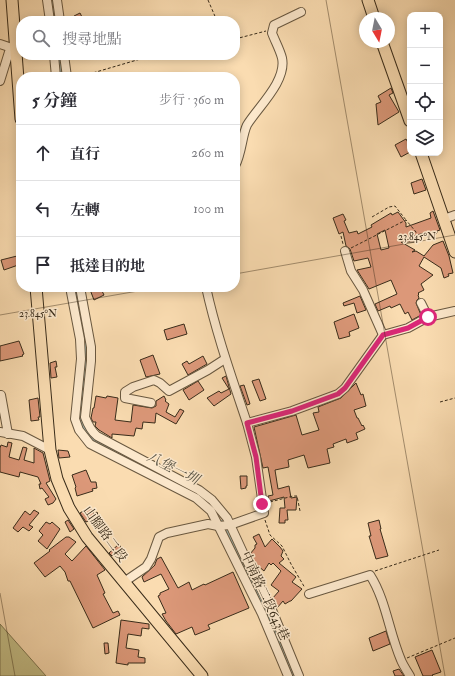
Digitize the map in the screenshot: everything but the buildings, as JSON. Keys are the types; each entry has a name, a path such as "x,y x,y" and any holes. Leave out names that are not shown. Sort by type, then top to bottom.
{"main road":[{"path":"12,0 17,72"},
{"path":"368,0 372,12"},
{"path":"384,48 410,120"},
{"path":"422,156 455,251"},
{"name":"山腳路二段","path":"36,292 50,450 57,479 69,508 87,537 202,676"}],"street":[{"path":"48,0 50,16"},
{"path":"57,0 59,16"},
{"path":"240,153 246,126 276,84 282,72 282,59 272,33 272,29 274,25 301,12"},
{"path":"0,44 15,49"},
{"path":"0,81 9,52 15,49"},
{"path":"54,60 56,72"},
{"path":"65,60 66,72"},
{"path":"444,219 455,216"},
{"path":"345,250 351,271 362,290 383,335"},
{"name":"中南路二段643巷","path":"71,292 80,338 81,359 75,419 79,430 90,444 196,498 211,511 262,614 288,676"},
{"path":"81,292 91,347 85,418 92,431 97,436 200,490 212,500 227,518 272,610 299,676"},
{"path":"124,582 146,567 151,559 159,537 167,532 208,524 218,526 230,525 264,513 256,457 247,423 225,359 207,292"},
{"path":"420,304 428,317"},
{"path":"247,423 292,411 338,394 345,388 383,335 408,328 428,317 455,311"},
{"path":"151,403 125,398 125,392 154,380 169,391 225,359"},
{"path":"1,395 4,433 23,436 50,450"},
{"path":"309,594 370,575 374,581 381,600 401,660 410,676"}],"path":[{"path":"208,0 215,16"},
{"path":"240,38 272,29"},
{"path":"96,72 137,60"},
{"path":"372,217 389,206 395,206 416,232 417,242"},
{"path":"341,236 345,250 406,220"},
{"path":"440,402 455,398"},
{"path":"262,504 297,496 300,511"},
{"path":"264,513 270,535 282,546 309,594"},
{"path":"370,575 373,572 439,550"},
{"path":"401,660 455,638"}],"shaded area":[{"path":"0,624 46,676 0,676"}],"waterway":[{"name":"八堡一圳","path":"52,0 54,16"},
{"name":"八堡一圳","path":"60,60 61,72"},
{"name":"八堡一圳","path":"76,292 86,349 81,416 82,425 89,436 100,444 168,478"},
{"name":"八堡一圳","path":"221,523 277,635 294,676"}],"route":[{"path":"262,504 256,457 247,423 292,411 338,394 345,388 383,335 408,328 428,317"}]}
